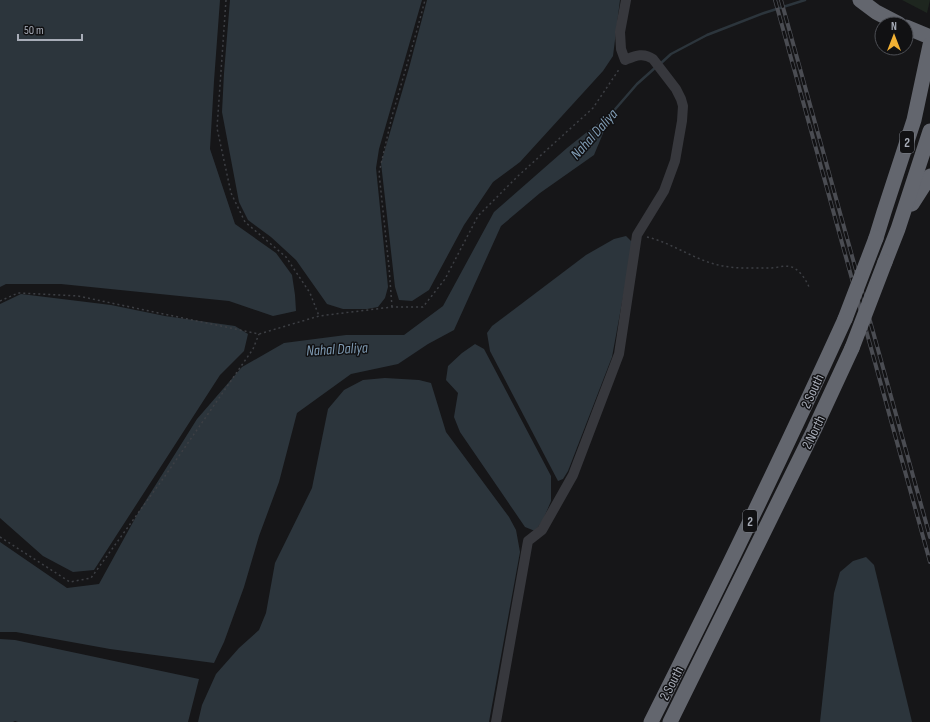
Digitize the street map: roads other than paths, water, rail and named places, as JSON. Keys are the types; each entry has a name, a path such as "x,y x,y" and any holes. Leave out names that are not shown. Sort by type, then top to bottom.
{"highway":[{"path":"860,0 876,12 884,16"},
{"path":"871,0 892,16"},
{"path":"914,30 930,37"},
{"name":"2 South","path":"651,722 792,435 845,319 876,238 914,120 930,45"},
{"name":"2 North","path":"670,722 814,430 852,348 898,229 930,131"},
{"path":"898,229 930,176"}],"street":[{"path":"496,722 528,541 542,530 573,475 619,354 637,235 664,191 675,161 682,121 683,106 681,99 668,78 649,56 644,54 625,60 621,49 620,32 626,0"}],"water":[{"path":"0,0 220,0 210,149 235,224 276,253 292,275 296,311 273,316 229,301 61,284 6,284 0,287"},
{"path":"230,0 422,0 379,149 376,168 388,287 385,298 378,307 367,309 343,309 327,304 296,260 271,237 248,220 239,202 222,112"},
{"path":"427,0 620,0 613,56 603,71 520,162 493,182 464,225 429,290 412,301 399,300 395,287 381,163"},
{"path":"612,112 594,155 540,193 501,226 454,330 428,344 398,364 351,374 297,413 279,482 259,536 244,587 224,642 214,663 110,649 16,632 0,632 0,542 67,588 99,584 138,513 197,419 242,367 284,343 346,335 404,335 443,306 494,212 567,148"},
{"path":"626,236 633,243 612,357 568,471 563,479 558,481 490,351 487,333 492,326 586,255 614,239"},
{"path":"21,294 111,305 165,316 235,326 248,334 244,351 220,375 94,570 73,572 43,556 0,518 0,304"},
{"path":"475,344 484,349 551,476 551,501 543,520 535,531 525,527 460,432 454,417 458,393 446,380 448,366 462,353"},
{"path":"385,378 419,380 431,383 446,432 509,517 516,530 520,552 489,722 198,722 202,705 216,674 239,648 259,630 266,613 275,563 312,488 328,409 344,390 363,380"},
{"path":"866,557 874,565 912,722 820,722 834,593 840,572 853,561"},
{"path":"0,639 15,640 199,679 188,722 0,722"}],"waterway":[{"name":"Nahal Daliya","path":"660,64 671,54 707,35 764,13 805,0"},
{"name":"Nahal Daliya","path":"611,114 637,84 656,67"}],"railway":[{"path":"775,0 930,562"},
{"path":"781,0 930,537"}]}
